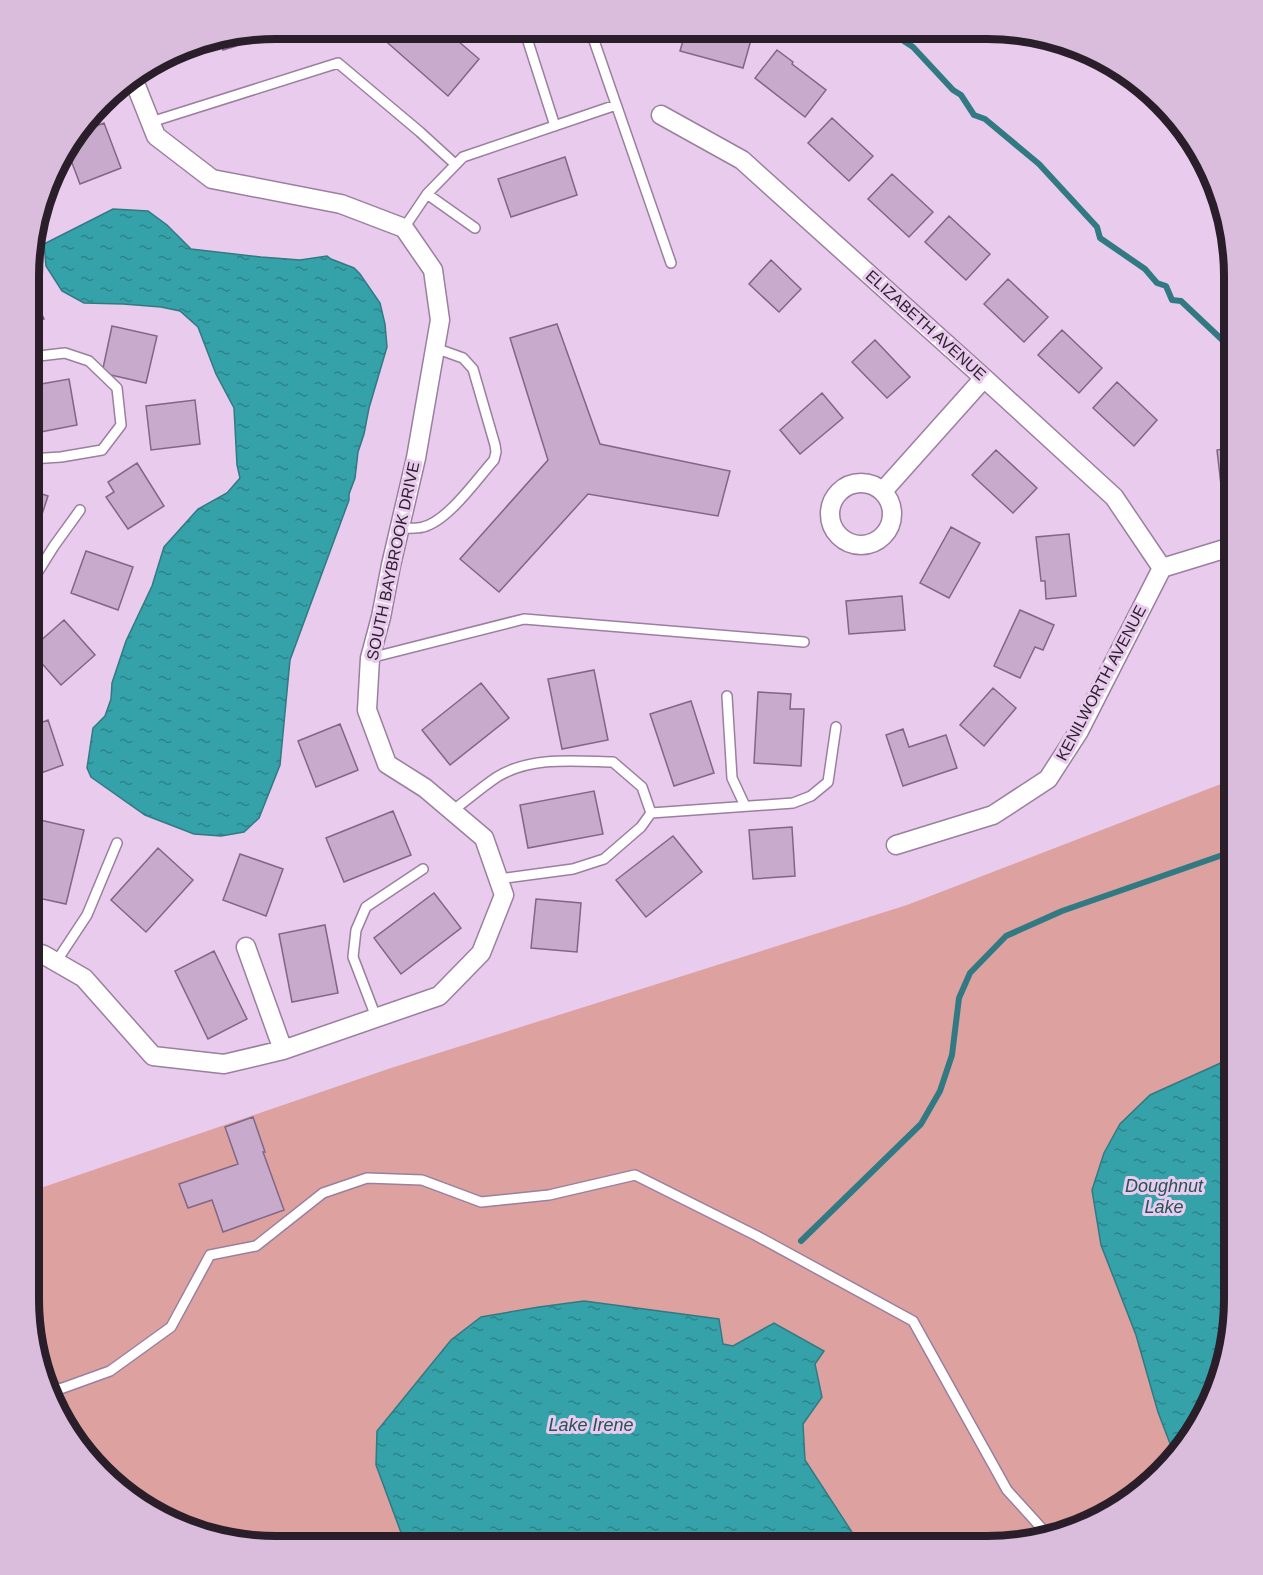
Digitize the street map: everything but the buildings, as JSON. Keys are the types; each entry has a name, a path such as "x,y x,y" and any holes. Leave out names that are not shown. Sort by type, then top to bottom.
{"street":[{"path":"136,85 156,136 212,179 341,204 404,228"},
{"name":"ELIZABETH AVENUE","path":"661,115 742,160 984,378 1114,497 1162,568"},
{"name":"SOUTH BAYBROOK DRIVE","path":"39,953 84,978 153,1056 224,1064 283,1050 440,996 481,953 504,895 484,838 425,788 387,764 367,710 370,658 416,458 440,320 433,270 404,228"},
{"path":"883,491 984,378"},
{"path":"1162,568 1224,549"},
{"name":"KENILWORTH AVENUE","path":"896,845 993,814 1048,779 1079,731 1162,568"},
{"path":"246,947 283,1050"}],"lane":[{"path":"527,39 555,126"},
{"path":"593,39 670,263"},
{"path":"151,122 338,63 455,164"},
{"path":"404,228 427,194 463,157 616,105"},
{"path":"427,194 475,228"},
{"path":"399,528 421,528 446,516 494,460 496,452 473,369 464,358 435,348"},
{"path":"39,356 65,353 89,361 117,388 121,425 102,450 39,458"},
{"path":"39,570 80,510"},
{"path":"370,658 524,620 804,642"},
{"path":"727,696 732,778 745,806"},
{"path":"651,813 793,803 811,796 828,782 836,727"},
{"path":"452,811 499,776 531,763 602,761 613,762 642,787 651,813"},
{"path":"499,879 573,869 604,859 641,827 651,813"},
{"path":"56,962 87,915 117,843"},
{"path":"376,1017 352,957 356,930 366,907 423,869"},
{"path":"56,1387 60,1389 111,1371 171,1328 210,1255 256,1246 323,1193 367,1178 422,1180 481,1202 549,1195 635,1175 757,1236 913,1321 1007,1490 1042,1529"}],"shaded area":[{"path":"1224,783 1224,1299 1222,1330 1216,1360 1206,1390 1184,1431 1155,1467 1119,1496 1092,1512 1048,1528 1018,1534 987,1536 260,1535 215,1528 185,1518 157,1504 108,1467 79,1431 57,1390 47,1360 41,1330 39,1189 391,1068 907,905"}],"water":[{"path":"113,209 148,211 167,225 191,249 300,260 327,256 354,268 360,274 380,303 385,324 387,347 358,452 355,478 349,500 290,660 280,765 259,818 244,832 221,836 194,834 145,815 91,777 87,768 93,728 105,716 111,699 112,683 126,641 152,586 164,547 198,509 227,493 240,478 237,465 234,408 216,374 198,327 180,311 161,307 84,303 62,291 46,266 44,244"},
{"name":"Doughnut Lake","path":"1224,1062 1222,1330 1216,1360 1200,1404 1171,1447 1158,1412 1136,1335 1101,1245 1092,1190 1104,1153 1120,1124 1150,1095"},
{"name":"Lake Irene","path":"584,1301 719,1319 723,1344 733,1346 774,1323 824,1351 815,1364 822,1397 803,1424 805,1460 854,1536 402,1536 376,1465 377,1431 451,1340 481,1317"}],"waterway":[{"path":"901,39 913,47 953,90 961,95 974,115 985,119 1039,164 1097,227 1100,238 1145,269 1157,283 1166,286 1172,300 1181,301 1224,342"},
{"path":"801,1241 921,1124 940,1091 952,1055 959,998 970,973 1006,936 1062,911 1224,854"}]}
